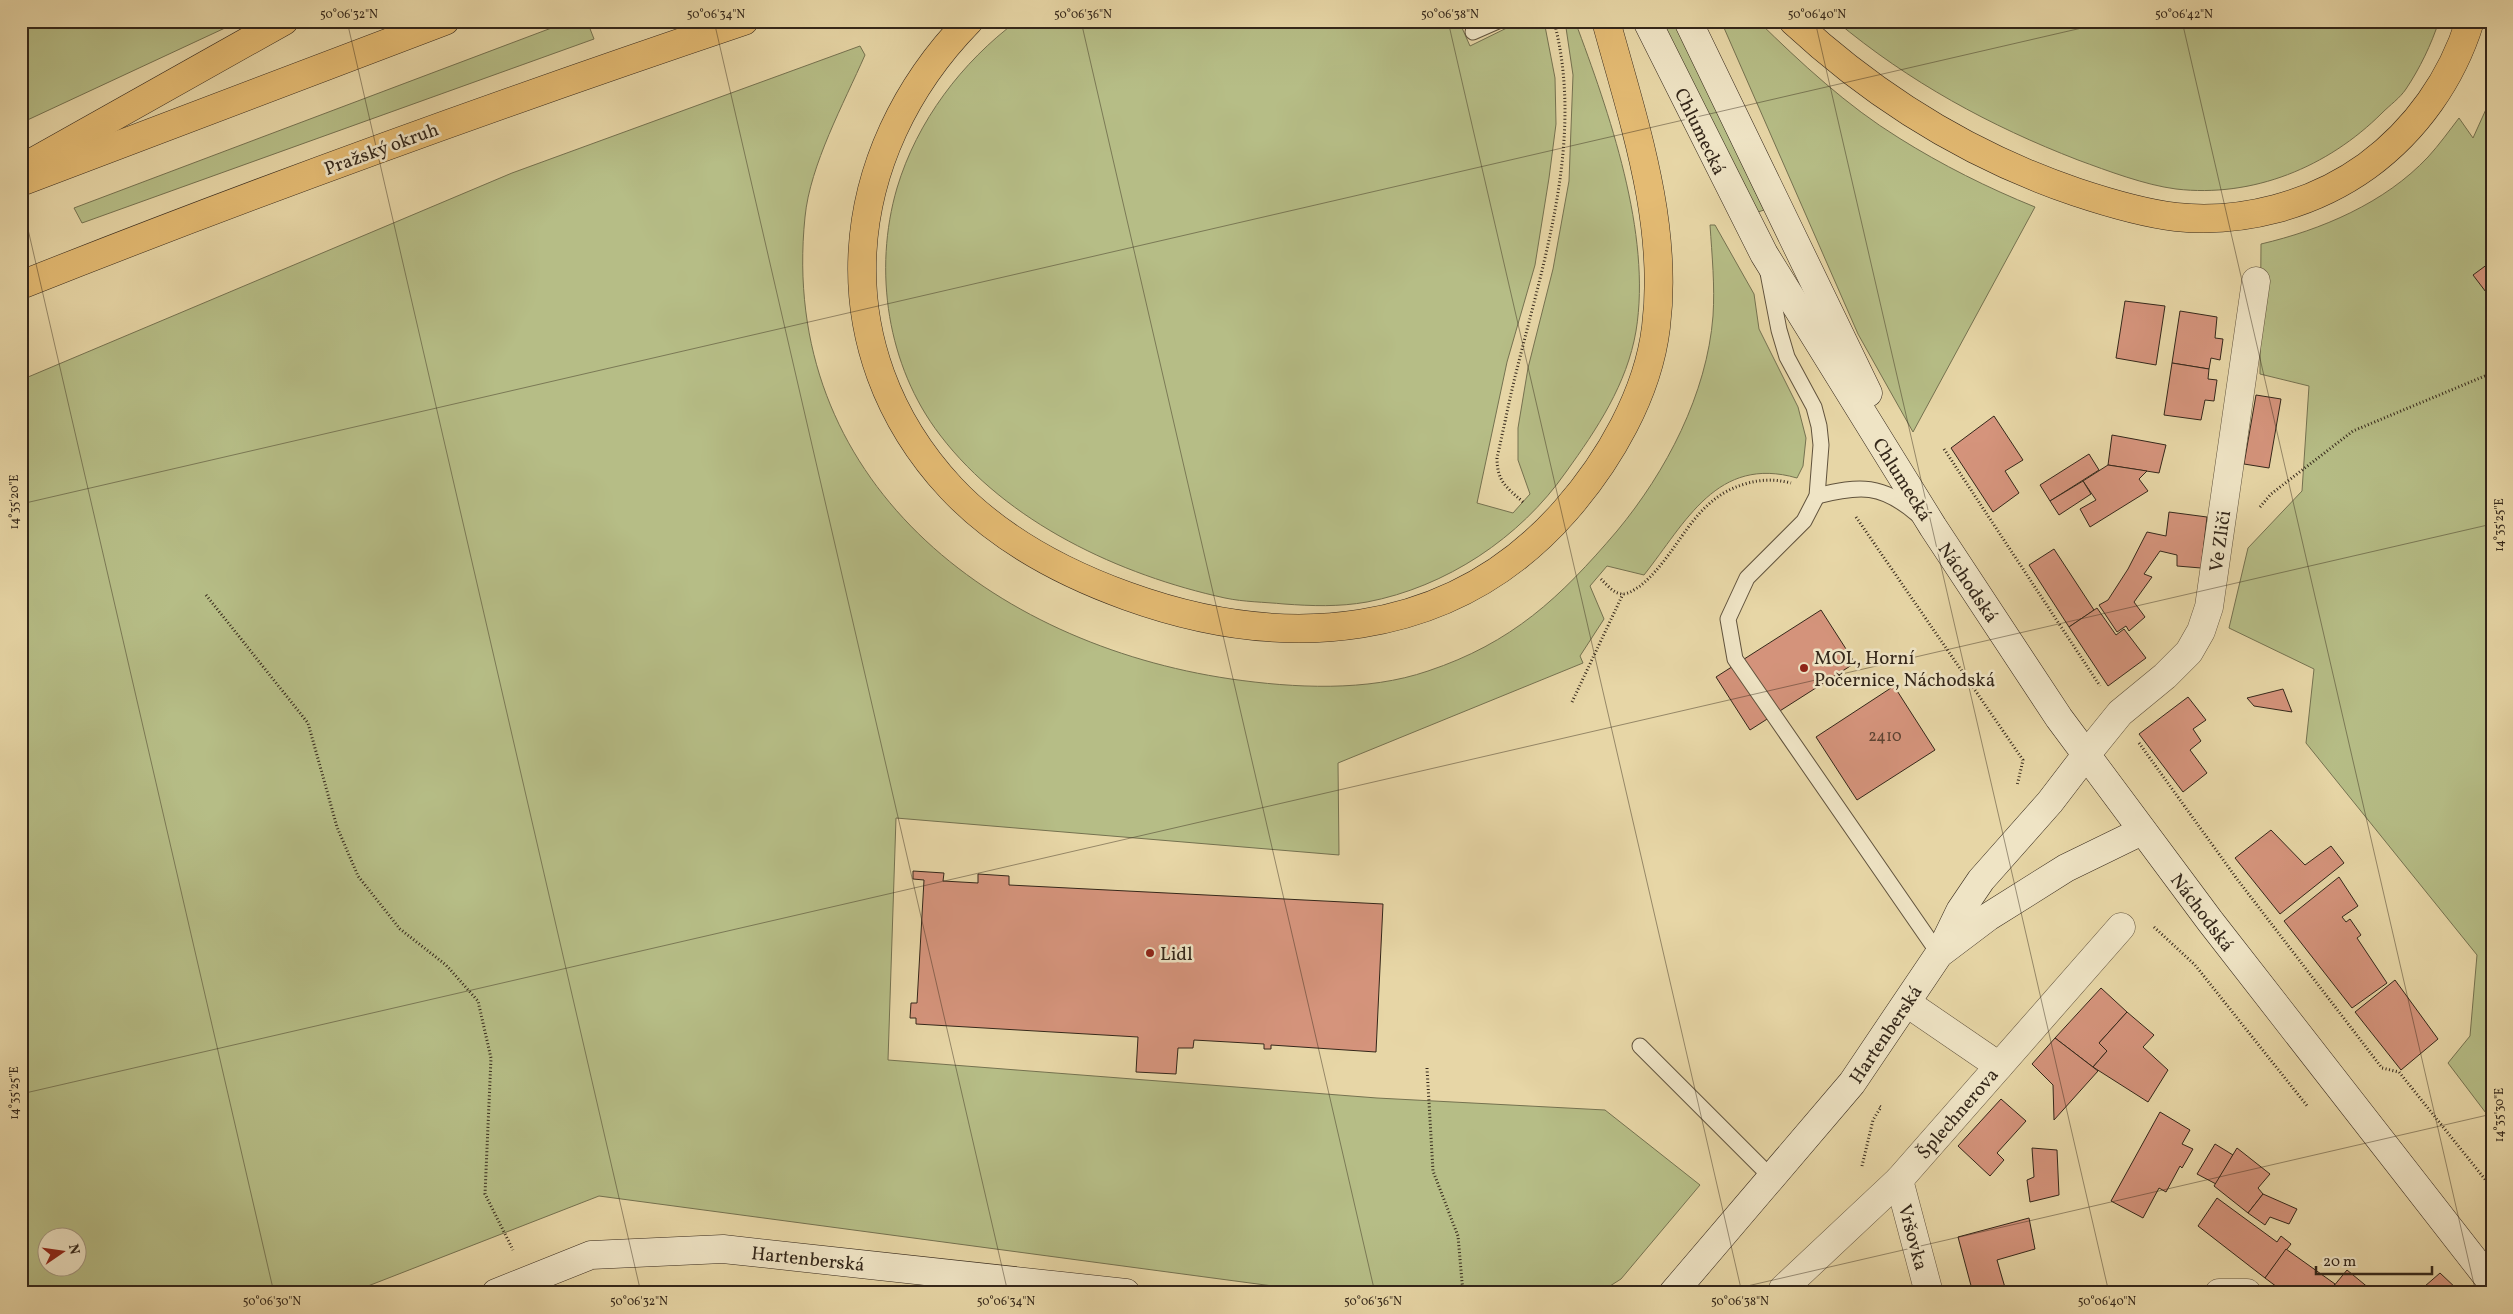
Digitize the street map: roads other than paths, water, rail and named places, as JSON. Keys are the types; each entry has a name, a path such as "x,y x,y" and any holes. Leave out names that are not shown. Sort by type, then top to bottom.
{"highway":[{"path":"21,169 284,21"},
{"path":"21,182 446,21"},
{"name":"Pražský okruh","path":"21,285 310,173 553,86 744,21"},
{"path":"968,21 931,64 901,111 877,168 863,229 861,281 870,340 879,370 902,423 923,455 953,490 974,510 1020,544 1080,578 1139,601 1185,615 1223,623 1292,630 1356,626 1382,621 1421,609 1476,584 1503,567 1552,526 1575,500 1612,448 1637,395 1648,364 1656,330 1658,263 1650,192 1641,150 1606,21"},
{"path":"1793,21 1837,61 1870,84 1925,122 1987,156 2045,181 2112,204 2176,217 2201,218 2250,214 2304,200 2331,189 2380,156 2428,107 2455,61 2470,21"}],"street":[{"name":"Chlumecká","path":"1647,21 1764,254 1933,528"},
{"name":"Chlumecká","path":"1688,21 1933,528"},
{"name":"Ve Zliči","path":"1939,954 1960,911 1981,880 2050,802 2120,713 2165,676 2189,652 2200,631 2210,607 2256,281"},
{"name":"Náchodská","path":"1933,528 2086,755 2142,831 2492,1283"},
{"name":"Hartenberská","path":"1674,1293 1852,1083 1939,954 1995,913 2066,868 2142,831"},
{"name":"Šplechnerova","path":"1783,1289 1898,1180 2121,927"},
{"path":"1907,1003 1999,1066"},
{"name":"Vršovka","path":"1898,1180 1930,1293"},
{"name":"Hartenberská","path":"496,1293 591,1255 723,1249 1126,1293"},
{"path":"2219,1293 2247,1293"}],"lane":[{"path":"1473,32 1498,21"},
{"path":"1764,254 1779,330 1787,357 1814,407 1819,426 1821,446 1817,496 1804,521 1747,578 1728,618 1735,658 1939,954"},
{"path":"1817,496 1846,489 1874,489 1898,499 1933,528"},
{"path":"1640,1046 1772,1178"}],"place":[{"name":"MOL, Horní Počernice, Náchodská","path":"1804,668"},
{"name":"Lidl","path":"1150,953"}]}
